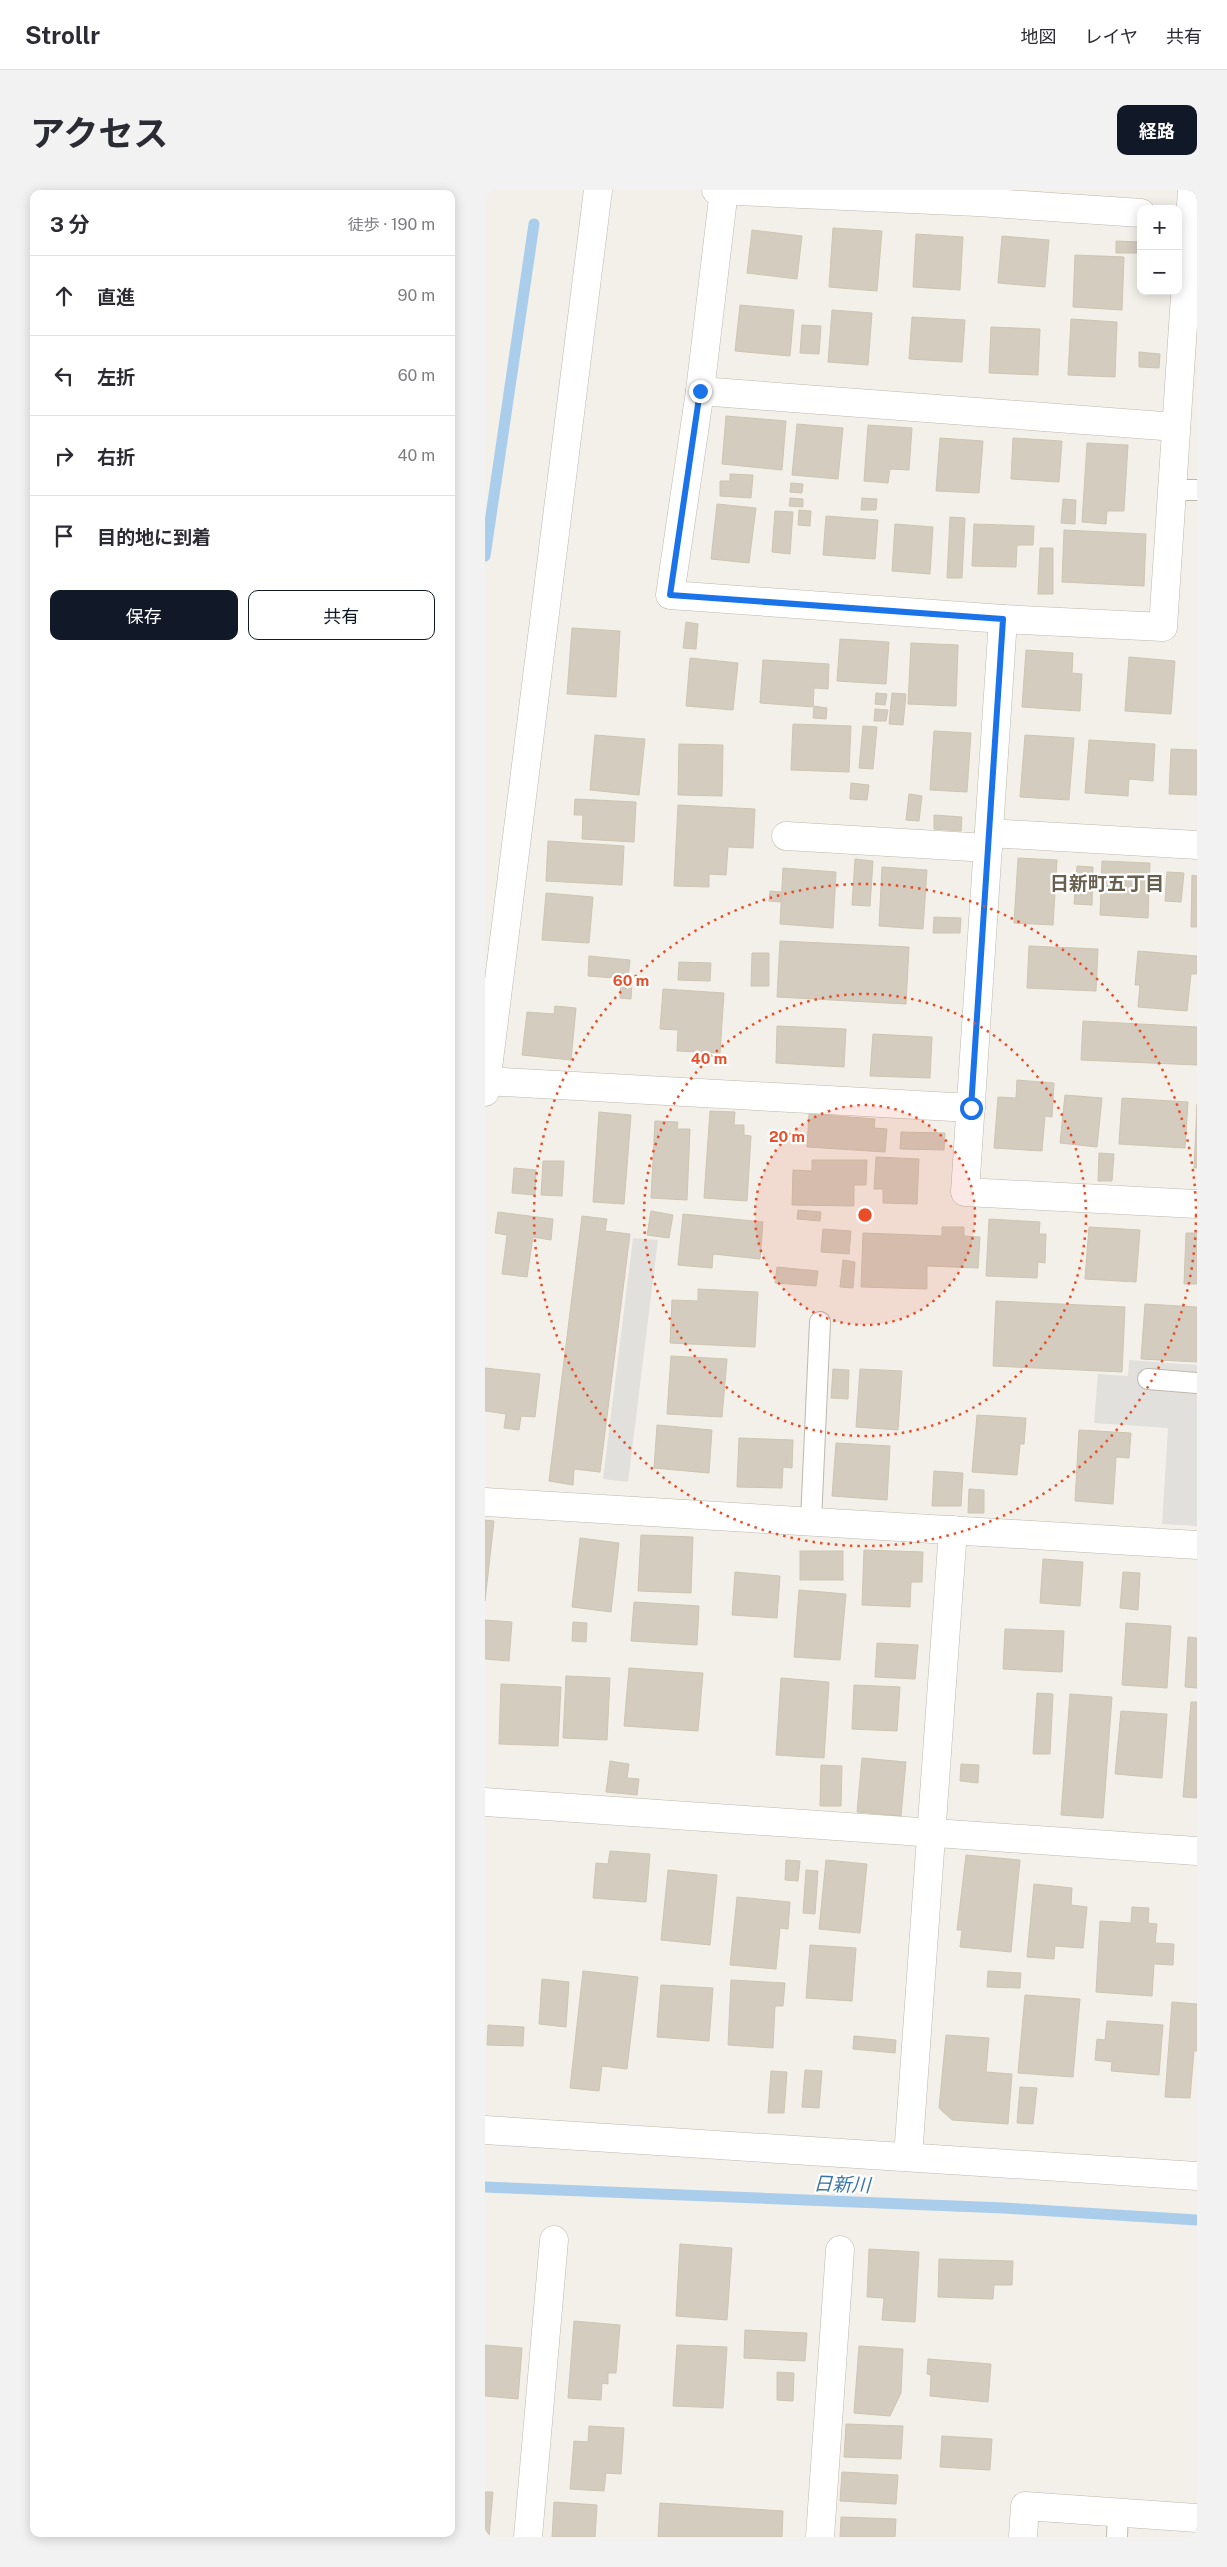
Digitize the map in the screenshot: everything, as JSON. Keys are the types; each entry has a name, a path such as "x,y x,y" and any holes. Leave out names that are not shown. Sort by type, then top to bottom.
{"street":[{"path":"598,190 486,1084 971,1108"},
{"path":"716,190 977,196 1137,213"},
{"path":"724,190 700,391 670,595 1003,619 1163,627 1185,490 1176,427 1192,190"},
{"path":"700,391 1176,427"},
{"path":"1003,619 965,1192 1197,1204"},
{"path":"786,836 1197,845"},
{"path":"485,1502 1197,1544"},
{"path":"908,2157 953,1530"},
{"path":"485,1802 1197,1851"},
{"path":"485,2130 1197,2176"},
{"path":"528,2537 554,2240"},
{"path":"820,2537 840,2250"},
{"path":"1023,2537 1025,2506 1118,2525 1197,2518"}],"lane":[{"path":"811,1521 820,1322"},
{"path":"1148,1378 1197,1382"}],"shaded area":[{"path":"633,1238 658,1240 628,1482 603,1479"},
{"path":"1129,1360 1197,1365 1197,1526 1162,1524 1168,1428 1094,1423 1098,1374 1128,1376"}],"building":[{"path":"833,228 882,231 877,291 829,287"},
{"path":"752,230 802,236 797,279 747,273"},
{"path":"916,234 963,237 960,290 913,287"},
{"path":"1002,236 1049,240 1045,287 998,283"},
{"path":"1116,241 1137,242 1137,253 1116,253"},
{"path":"1075,255 1124,257 1122,310 1073,307"},
{"path":"740,305 794,310 790,356 735,351"},
{"path":"832,310 872,313 868,365 828,362"},
{"path":"912,317 965,320 962,362 909,359"},
{"path":"1071,319 1117,322 1115,377 1068,375"},
{"path":"802,325 821,326 819,354 800,353"},
{"path":"991,327 1040,329 1038,375 989,373"},
{"path":"1139,352 1160,354 1159,368 1139,367"},
{"path":"726,416 786,421 782,470 722,464"},
{"path":"797,424 843,428 838,479 792,475"},
{"path":"868,425 912,428 909,470 890,469 888,483 864,481"},
{"path":"940,438 983,441 979,493 936,491"},
{"path":"1013,438 1062,441 1059,482 1011,479"},
{"path":"1087,443 1128,445 1124,511 1107,511 1106,524 1082,522"},
{"path":"730,474 753,475 751,498 720,496 720,481 730,481"},
{"path":"791,483 803,484 802,493 790,492"},
{"path":"790,498 803,499 803,507 789,506"},
{"path":"862,498 877,499 876,510 861,510"},
{"path":"1063,499 1076,500 1075,524 1061,523"},
{"path":"717,504 756,508 749,563 711,559"},
{"path":"799,510 811,511 810,526 798,525"},
{"path":"775,511 793,512 790,554 772,552"},
{"path":"826,516 878,520 875,559 823,555"},
{"path":"950,517 965,518 962,578 947,578"},
{"path":"895,524 933,527 930,574 892,571"},
{"path":"974,524 1034,526 1033,545 1017,545 1016,567 972,566"},
{"path":"1064,530 1146,534 1144,586 1062,582"},
{"path":"1040,548 1053,548 1053,594 1038,594"},
{"path":"686,622 698,624 696,649 683,648"},
{"path":"572,628 620,631 616,697 567,694"},
{"path":"840,639 889,642 886,684 837,681"},
{"path":"911,643 958,645 956,706 908,704"},
{"path":"1026,650 1073,653 1072,673 1082,674 1080,711 1022,707"},
{"path":"1129,657 1175,661 1171,714 1125,711"},
{"path":"690,658 738,663 733,710 686,706"},
{"path":"763,660 829,664 828,689 814,688 813,707 760,703"},
{"path":"876,693 887,694 885,705 875,704"},
{"path":"892,693 906,694 903,725 889,724"},
{"path":"814,706 827,708 826,719 813,718"},
{"path":"875,709 888,710 886,721 874,721"},
{"path":"793,724 851,726 849,772 791,770"},
{"path":"863,726 877,727 873,769 859,768"},
{"path":"934,731 971,733 967,792 930,790"},
{"path":"595,735 645,739 639,795 590,790"},
{"path":"1025,735 1074,738 1069,800 1020,797"},
{"path":"1089,740 1155,744 1153,781 1129,779 1128,796 1085,793"},
{"path":"679,744 723,745 722,796 678,795"},
{"path":"1171,749 1197,750 1197,795 1169,794"},
{"path":"851,783 869,785 867,800 850,799"},
{"path":"909,794 922,796 919,821 906,820"},
{"path":"575,799 636,802 634,842 582,839 583,815 574,815"},
{"path":"678,805 755,809 753,848 728,847 726,875 709,874 709,887 674,886"},
{"path":"934,815 962,817 961,831 934,829"},
{"path":"548,841 624,846 622,885 546,881"},
{"path":"1018,858 1057,860 1053,925 1014,923"},
{"path":"855,859 873,861 870,906 852,905"},
{"path":"1102,861 1150,863 1148,918 1100,915"},
{"path":"1077,866 1093,867 1092,905 1074,904"},
{"path":"882,867 927,870 923,929 879,926"},
{"path":"783,868 836,872 833,928 780,924"},
{"path":"1167,872 1184,873 1181,902 1165,901"},
{"path":"1192,875 1197,876 1197,927 1191,927"},
{"path":"770,891 781,892 781,902 769,901"},
{"path":"546,893 593,897 589,943 542,940"},
{"path":"934,917 961,918 960,933 933,933"},
{"path":"780,941 909,947 906,1004 777,997"},
{"path":"1029,946 1098,949 1096,991 1027,988"},
{"path":"1138,951 1197,956 1197,974 1191,974 1187,1011 1138,1007 1140,985 1135,985"},
{"path":"752,953 769,953 769,986 751,986"},
{"path":"589,956 630,960 628,979 588,976"},
{"path":"679,962 711,963 710,981 678,980"},
{"path":"621,983 632,983 631,999 620,998"},
{"path":"663,989 724,993 720,1053 677,1051 678,1030 660,1029"},
{"path":"555,1006 576,1008 571,1060 522,1055 527,1012 554,1014"},
{"path":"1083,1021 1197,1027 1197,1065 1081,1060"},
{"path":"777,1026 846,1029 844,1067 776,1063"},
{"path":"873,1034 932,1037 930,1078 870,1076"},
{"path":"1017,1080 1054,1083 1052,1117 1045,1116 1042,1151 994,1148 998,1097 1016,1098"},
{"path":"1065,1095 1102,1098 1097,1147 1060,1143"},
{"path":"1122,1098 1188,1102 1185,1148 1119,1144"},
{"path":"1197,1104 1197,1168 1194,1168"},
{"path":"710,1111 735,1112 734,1125 744,1125 744,1135 751,1136 747,1201 704,1198"},
{"path":"599,1112 631,1115 624,1204 593,1202"},
{"path":"809,1114 875,1119 874,1128 887,1129 885,1152 807,1147"},
{"path":"655,1121 678,1122 677,1129 690,1129 687,1200 651,1198"},
{"path":"901,1132 945,1133 944,1150 900,1149"},
{"path":"1099,1153 1114,1154 1112,1181 1098,1181"},
{"path":"876,1157 919,1159 917,1204 883,1203 883,1189 874,1189"},
{"path":"812,1160 867,1160 866,1185 854,1185 854,1206 792,1205 793,1170 812,1171"},
{"path":"543,1161 564,1161 562,1196 541,1195"},
{"path":"514,1168 536,1170 535,1195 512,1193"},
{"path":"798,1210 821,1212 820,1221 797,1219"},
{"path":"651,1211 673,1215 669,1238 647,1235"},
{"path":"498,1212 553,1219 551,1240 533,1237 527,1277 502,1274 507,1235 495,1233"},
{"path":"683,1214 763,1222 760,1259 713,1254 712,1268 678,1265"},
{"path":"582,1216 607,1219 605,1231 630,1234 600,1472 574,1469 573,1485 549,1481"},
{"path":"989,1219 1040,1222 1039,1234 1046,1234 1045,1263 1038,1262 1037,1278 986,1276"},
{"path":"942,1227 964,1227 964,1236 980,1237 978,1268 927,1266 927,1289 861,1287 863,1233 942,1236"},
{"path":"1089,1227 1140,1230 1136,1282 1085,1279"},
{"path":"823,1229 851,1231 849,1254 821,1252"},
{"path":"1186,1233 1197,1233 1197,1284 1184,1284"},
{"path":"843,1260 855,1262 853,1288 840,1287"},
{"path":"777,1267 818,1271 816,1286 775,1283"},
{"path":"698,1289 758,1292 755,1347 670,1343 672,1300 698,1301"},
{"path":"996,1301 1125,1307 1122,1372 993,1366"},
{"path":"1145,1304 1197,1307 1197,1362 1141,1359"},
{"path":"671,1356 727,1359 722,1417 667,1414"},
{"path":"485,1368 540,1374 535,1417 521,1416 519,1430 504,1428 506,1414 485,1411"},
{"path":"833,1369 849,1370 848,1399 831,1398"},
{"path":"860,1369 902,1371 898,1430 856,1427"},
{"path":"977,1415 1026,1418 1024,1444 1020,1444 1017,1475 972,1472"},
{"path":"657,1425 712,1430 709,1473 654,1468"},
{"path":"1079,1430 1131,1433 1129,1458 1116,1457 1113,1504 1075,1501"},
{"path":"739,1438 793,1440 792,1468 783,1467 782,1488 737,1487"},
{"path":"836,1443 890,1446 887,1500 832,1496"},
{"path":"934,1471 963,1473 961,1506 932,1506"},
{"path":"969,1489 984,1490 984,1513 968,1513"},
{"path":"485,1520 494,1521 485,1601"},
{"path":"641,1535 693,1537 691,1593 638,1591"},
{"path":"580,1538 619,1543 611,1612 572,1607"},
{"path":"864,1550 923,1552 922,1582 911,1582 910,1607 862,1605"},
{"path":"800,1551 843,1551 843,1580 800,1580"},
{"path":"1043,1559 1083,1562 1080,1606 1040,1603"},
{"path":"735,1572 780,1576 777,1618 732,1615"},
{"path":"1123,1572 1140,1573 1138,1610 1120,1608"},
{"path":"799,1590 846,1594 840,1660 794,1657"},
{"path":"634,1602 699,1606 697,1645 631,1641"},
{"path":"485,1620 512,1622 509,1661 485,1659"},
{"path":"573,1622 587,1623 586,1642 572,1641"},
{"path":"1126,1623 1171,1626 1167,1688 1122,1685"},
{"path":"1005,1629 1064,1631 1062,1672 1003,1669"},
{"path":"1188,1637 1197,1638 1197,1688 1185,1687"},
{"path":"877,1643 918,1645 915,1679 875,1677"},
{"path":"629,1668 703,1673 698,1731 624,1726"},
{"path":"566,1676 610,1678 607,1740 563,1738"},
{"path":"781,1678 829,1682 824,1758 776,1755"},
{"path":"501,1684 561,1687 558,1746 499,1744"},
{"path":"854,1685 900,1687 897,1731 852,1729"},
{"path":"1037,1693 1053,1694 1050,1754 1033,1754"},
{"path":"1070,1694 1112,1697 1103,1818 1061,1815"},
{"path":"1191,1702 1197,1702 1197,1798 1183,1797"},
{"path":"1121,1711 1167,1714 1162,1778 1115,1774"},
{"path":"862,1758 906,1762 901,1816 857,1812"},
{"path":"610,1761 629,1764 627,1778 639,1779 637,1795 606,1792"},
{"path":"961,1764 979,1765 978,1783 960,1781"},
{"path":"821,1765 842,1766 841,1806 820,1806"},
{"path":"610,1851 650,1854 646,1902 593,1898 596,1863 608,1864"},
{"path":"966,1855 1020,1860 1011,1952 960,1947 962,1930 957,1930"},
{"path":"786,1860 800,1861 798,1881 785,1880"},
{"path":"826,1860 867,1864 860,1933 819,1929"},
{"path":"668,1870 717,1875 710,1945 661,1940"},
{"path":"806,1870 818,1871 815,1914 803,1913"},
{"path":"1034,1884 1072,1888 1071,1905 1087,1907 1083,1948 1055,1946 1054,1959 1027,1957"},
{"path":"737,1897 790,1902 788,1929 780,1928 776,1969 730,1965"},
{"path":"1132,1907 1149,1908 1148,1923 1157,1924 1155,1943 1174,1944 1173,1965 1154,1964 1152,1996 1096,1992 1100,1921 1131,1923"},
{"path":"810,1945 856,1948 852,2001 806,1998"},
{"path":"583,1971 638,1977 627,2069 602,2066 599,2091 570,2088"},
{"path":"988,1971 1021,1973 1020,1988 987,1987"},
{"path":"542,1979 569,1982 566,2027 539,2024"},
{"path":"731,1980 785,1983 783,2006 775,2006 773,2048 728,2045"},
{"path":"661,1985 713,1988 709,2041 657,2037"},
{"path":"1025,1995 1080,1999 1073,2077 1018,2073"},
{"path":"1172,2002 1197,2004 1197,2051 1194,2051 1190,2098 1165,2097"},
{"path":"1107,2021 1163,2025 1159,2075 1111,2071 1112,2062 1095,2060 1097,2039 1105,2040"},
{"path":"488,2025 524,2027 523,2046 487,2045"},
{"path":"946,2035 989,2038 986,2072 1012,2074 1008,2124 952,2120 939,2108"},
{"path":"854,2036 896,2040 895,2053 853,2049"},
{"path":"805,2070 822,2071 819,2108 802,2107"},
{"path":"771,2071 787,2072 784,2113 768,2113"},
{"path":"1020,2087 1037,2088 1033,2124 1017,2123"},
{"path":"680,2244 732,2248 727,2320 676,2316"},
{"path":"869,2249 919,2252 915,2322 882,2320 884,2298 867,2297"},
{"path":"939,2259 1013,2261 1012,2285 994,2285 993,2299 938,2297"},
{"path":"574,2321 620,2325 616,2373 608,2373 608,2384 602,2383 601,2400 568,2398"},
{"path":"745,2330 807,2333 805,2361 744,2358"},
{"path":"485,2345 522,2348 518,2399 485,2396"},
{"path":"677,2345 727,2347 723,2408 673,2406"},
{"path":"859,2346 903,2349 901,2393 890,2416 854,2413"},
{"path":"928,2359 991,2364 988,2402 930,2396 931,2375 927,2374"},
{"path":"777,2372 794,2373 793,2401 777,2400"},
{"path":"846,2424 903,2426 901,2459 844,2457"},
{"path":"589,2426 624,2428 621,2474 606,2473 604,2491 570,2489 574,2441 588,2442"},
{"path":"942,2436 992,2439 990,2470 940,2467"},
{"path":"842,2472 898,2475 896,2504 840,2501"},
{"path":"485,2492 493,2492 489,2537 485,2537"},
{"path":"554,2502 597,2505 595,2537 552,2537"},
{"path":"660,2503 783,2511 782,2537 658,2537"},
{"path":"841,2517 896,2519 895,2537 840,2537"}],"waterway":[{"path":"485,556 534,224"},
{"name":"日新川","path":"485,2187 1004,2208 1197,2220"}],"district":[{"name":"日新町五丁目","path":"1107,883"}],"route":[{"path":"700,391 670,595 1003,619 971,1108"}]}
